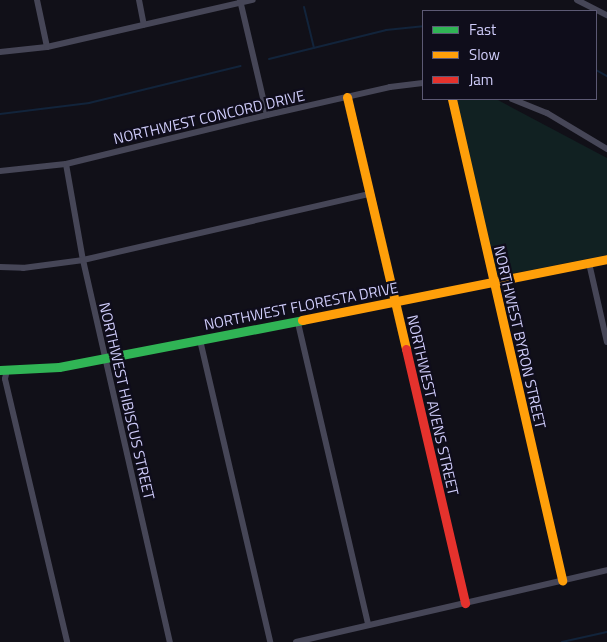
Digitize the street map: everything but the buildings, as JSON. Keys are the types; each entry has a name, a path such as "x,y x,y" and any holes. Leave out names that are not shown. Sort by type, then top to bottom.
{"street":[{"path":"37,0 48,47"},
{"path":"139,0 144,25"},
{"path":"0,52 48,47 241,1 253,0"},
{"path":"577,0 607,15"},
{"path":"241,1 267,114"},
{"name":"NORTHWEST CONCORD DRIVE","path":"0,171 66,164 267,114 390,87 422,83"},
{"name":"NORTHWEST AVENS STREET","path":"347,97 465,603"},
{"name":"NORTHWEST BYRON STREET","path":"452,100 562,581"},
{"path":"514,100 547,114 607,149"},
{"name":"NORTHWEST HIBISCUS STREET","path":"66,164 83,260 104,359 170,642"},
{"path":"0,267 23,268 83,260 369,194"},
{"name":"NORTHWEST FLORESTA DRIVE","path":"4,370 59,367 104,359 298,323 394,301 607,259"},
{"path":"589,263 607,342"},
{"path":"298,323 368,625"},
{"path":"200,340 270,642"},
{"path":"4,370 67,642"},
{"path":"296,642 607,570"}],"shaded area":[{"path":"456,100 498,100 607,158 607,255 496,277"}],"waterway":[{"path":"304,7 314,48"},
{"path":"269,59 386,30 422,26"},
{"path":"0,114 89,103 241,66"},
{"path":"597,71 607,76"},
{"path":"562,642 607,632"}],"traffic: fast":[{"path":"0,370 59,367 302,320"}],"traffic: slow":[{"path":"347,97 406,349"},
{"path":"452,100 562,581"},
{"path":"302,320 607,259"}],"traffic: jam":[{"path":"406,349 465,603"}]}
